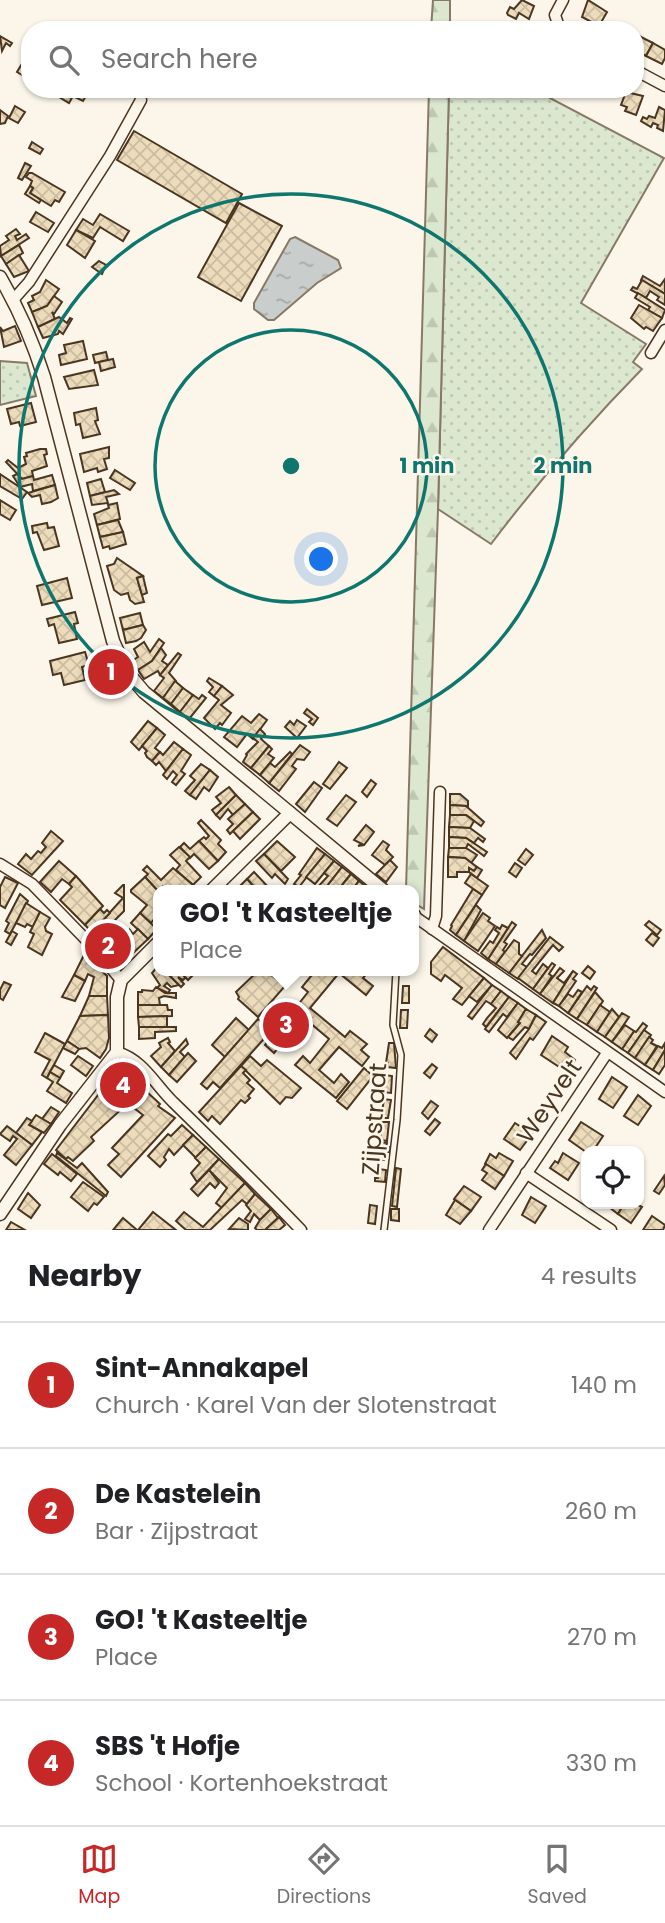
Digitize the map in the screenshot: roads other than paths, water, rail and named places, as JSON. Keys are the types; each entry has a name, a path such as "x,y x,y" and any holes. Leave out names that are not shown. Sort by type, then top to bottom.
{"street":[{"path":"557,21 555,15 563,0"},
{"path":"644,75 665,86"},
{"path":"13,300 29,282 141,100"},
{"path":"0,276 35,349 44,377 113,641 127,673 144,692 377,885"},
{"path":"651,353 665,330"},
{"path":"432,929 436,916 440,792"},
{"path":"217,885 290,813"},
{"path":"0,864 32,884 121,980"},
{"path":"419,920 665,1092"},
{"path":"0,1214 53,1135 117,1052 117,997 121,980 153,948"},
{"path":"117,1052 129,1055 139,1064 167,1096 302,1230"},
{"name":"Weyvelt","path":"489,1230 607,1053"},
{"name":"Weyvelt","path":"526,1172 611,1230"}],"lane":[{"name":"Zijpstraat","path":"384,1230 396,1133 401,1055 393,1026 396,976"}],"water":[{"path":"295,237 338,260 341,268 317,283 274,320 268,320 254,309 254,303 290,239"}],"place":[{"name":"Sint-Annakapel","path":"111,672"},
{"name":"De Kastelein","path":"108,946"},
{"name":"GO! 't Kasteeltje","path":"286,1025"},
{"name":"SBS 't Hofje","path":"123,1085"}]}
